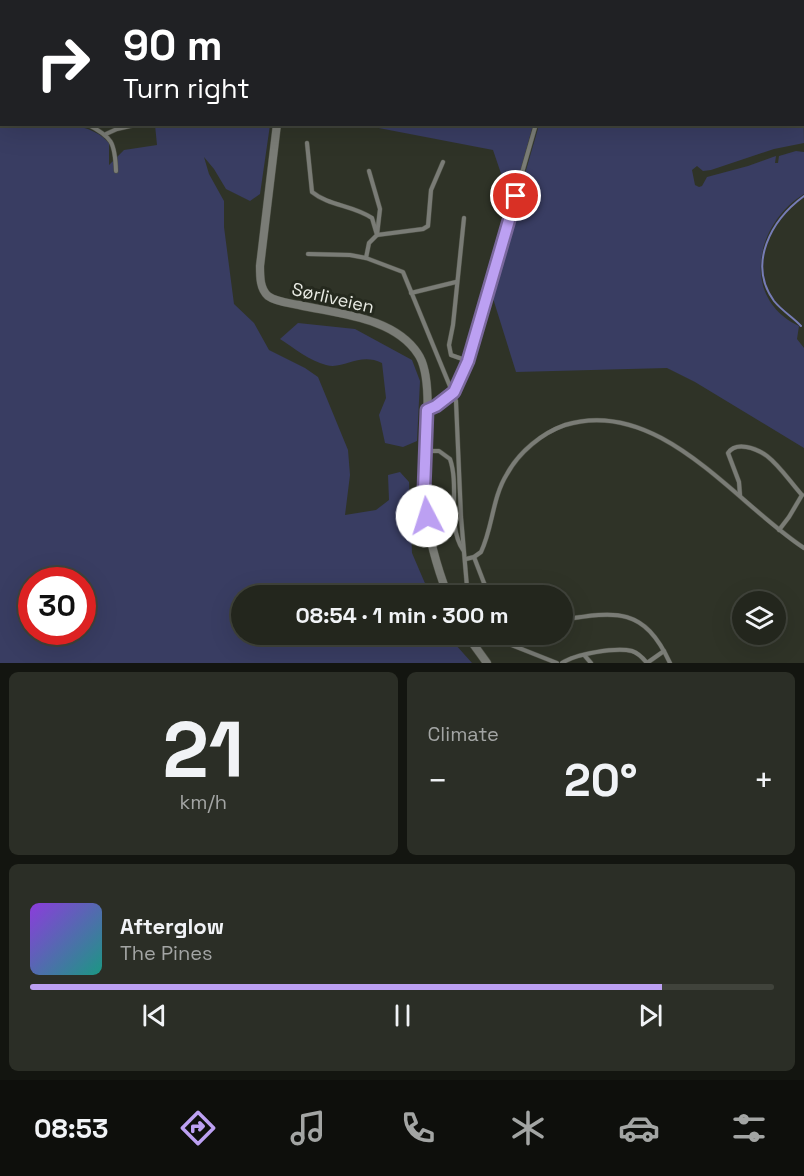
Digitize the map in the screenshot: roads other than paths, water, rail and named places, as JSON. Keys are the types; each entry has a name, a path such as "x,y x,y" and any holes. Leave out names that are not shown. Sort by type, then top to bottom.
{"street":[{"name":"Sørliveien","path":"277,126 260,266 261,286 267,295 282,302 375,322 396,333 419,355 427,384 424,490 427,516 444,585"},
{"path":"474,645 487,663"}],"lane":[{"path":"91,126 106,134 114,150 116,171"},
{"path":"106,134 130,126"},
{"path":"427,410 454,392 468,361 535,126"},
{"path":"308,143 312,192 330,202 365,213 372,218 377,235"},
{"path":"366,258 369,243 377,235 423,229 428,226 431,190 443,162"},
{"path":"369,171 380,209 377,235"},
{"path":"464,218 449,350 451,355 468,361"},
{"path":"308,254 350,255 366,258 403,272 407,279 454,392 467,585"},
{"path":"411,293 456,282"},
{"path":"466,559 481,552 485,545 498,490 515,462 553,429 602,420 626,423 639,428 690,456 804,548"},
{"path":"741,496 739,482 728,453 735,447 748,448 766,455 803,495 779,530"},
{"path":"425,452 439,451 450,459 455,527 458,542 465,552"},
{"path":"474,557 485,585"},
{"path":"573,618 597,614 623,616 642,624 651,631 669,663"},
{"path":"512,645 557,663"},
{"path":"562,663 584,656 618,650 633,652 647,663 664,651"},
{"path":"584,656 591,663"}],"waterway":[{"path":"801,326 774,301 766,287 763,258 766,244 773,230 792,206 804,196"}]}
